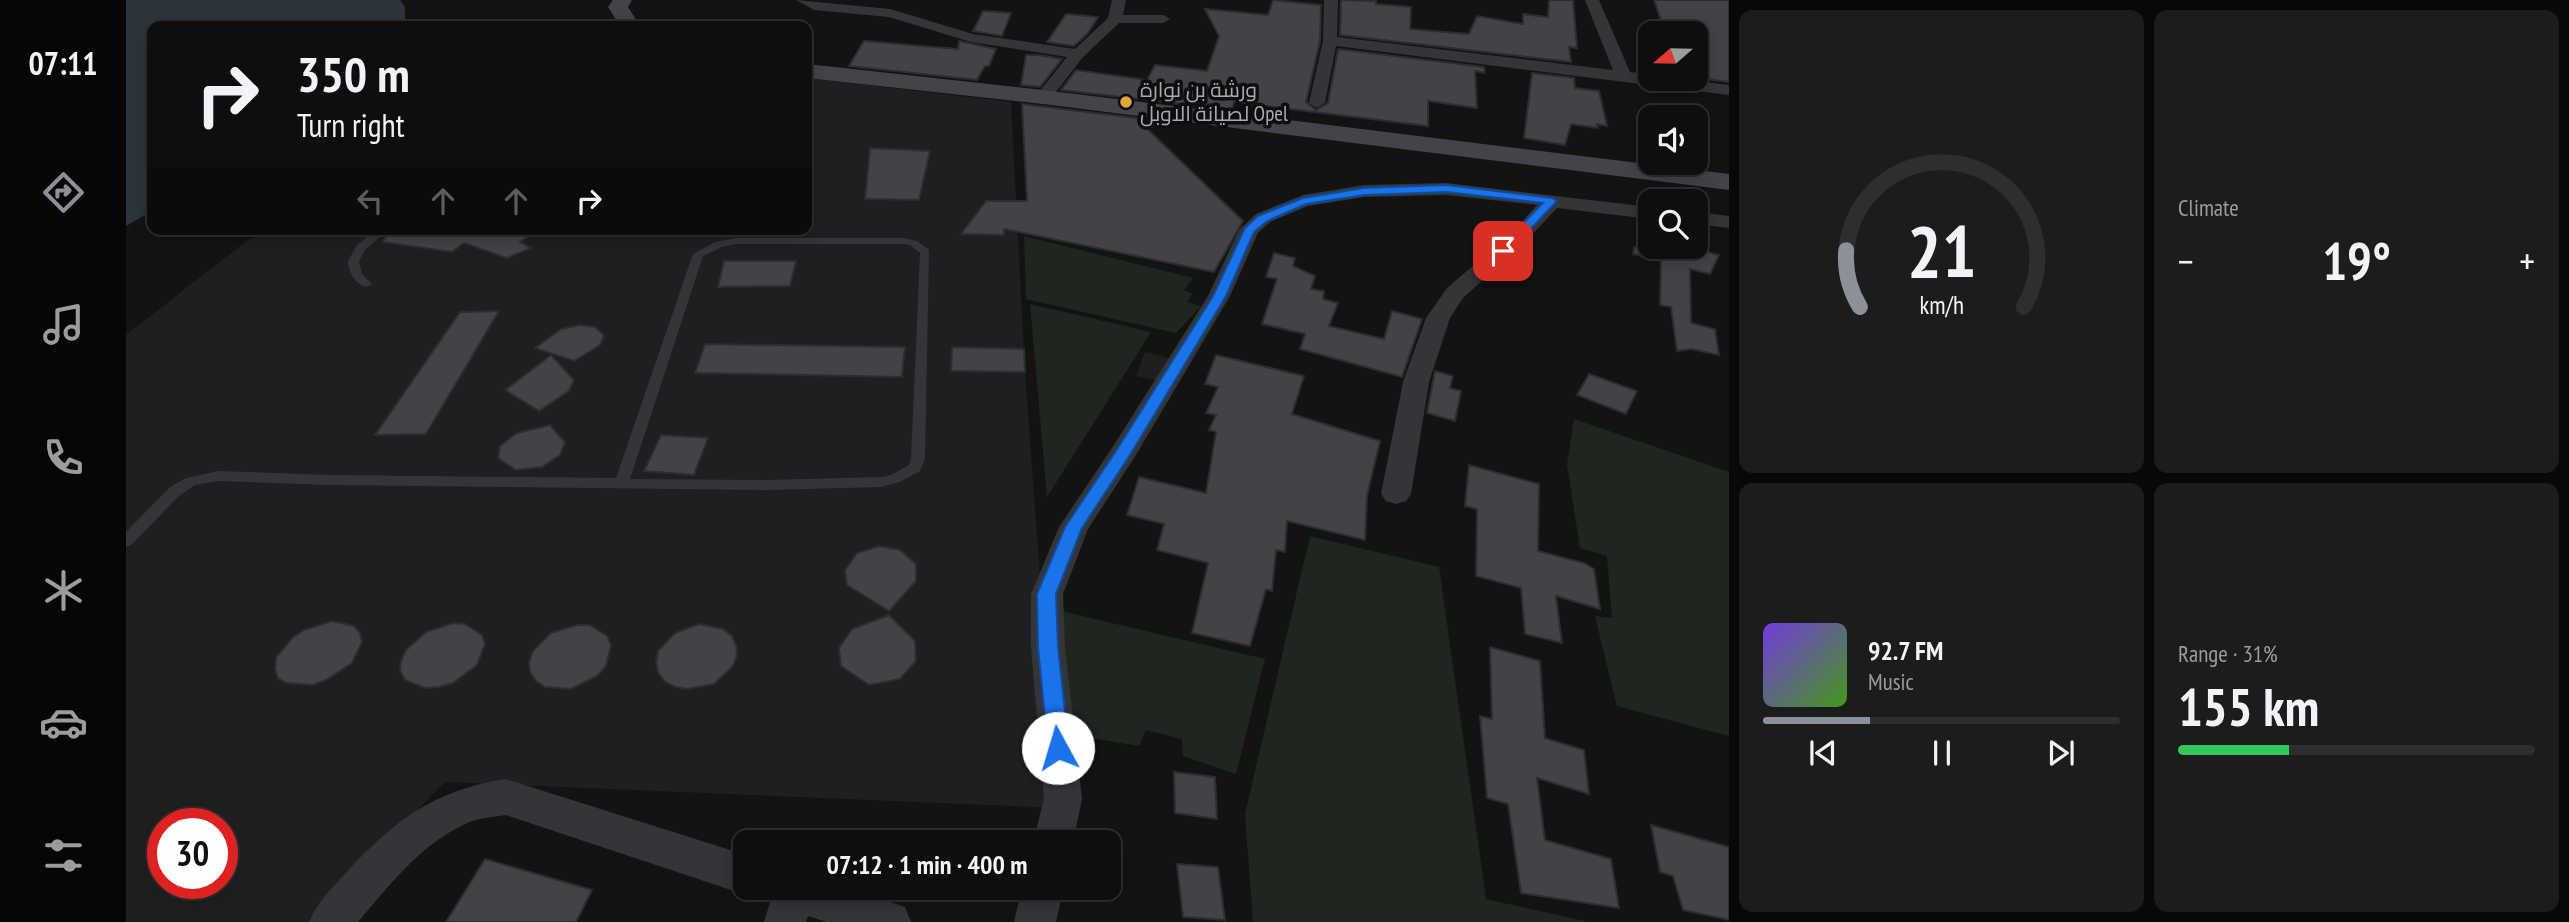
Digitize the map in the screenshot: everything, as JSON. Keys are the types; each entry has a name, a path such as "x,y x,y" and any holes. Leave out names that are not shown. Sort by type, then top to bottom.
{"street":[{"path":"623,0 618,7 627,21"},
{"path":"803,0 814,6 890,13 971,38 1078,54"},
{"path":"1043,97 1078,54 1115,19 1119,0"},
{"path":"1317,103 1330,41 1331,0"},
{"path":"1592,0 1623,75"},
{"path":"1115,19 1163,19"},
{"path":"1330,41 1638,77"},
{"path":"812,72 1043,97 1729,182"},
{"path":"1708,87 1729,90"},
{"path":"1056,830 1063,799 1048,647 1046,594 1074,527 1122,455 1219,296 1249,230 1262,218 1303,201 1364,191 1446,189 1638,212"},
{"path":"1396,494 1416,382 1438,318 1455,293 1523,233 1552,201"},
{"path":"1708,219 1729,222"},
{"path":"330,922 421,827 451,809 480,799 506,797 733,871"},
{"path":"788,900 890,922"},
{"path":"1035,922 1040,900"}],"lane":[{"path":"366,284 355,275 351,267 353,258 378,235"},
{"path":"126,541 175,491 207,477 767,485 881,482 906,475 915,468 918,459 925,251 913,243 903,241 736,241 719,244 698,254 622,482"}],"shaded area":[{"path":"126,0 400,0 405,7 405,21 147,21 147,214 126,226"},
{"path":"812,79 1011,102 1025,372 1057,808 445,782 309,922 126,922 126,335 249,239 269,235 812,235"},
{"path":"1024,236 1193,278 1184,290 1192,294 1187,302 1201,306 1176,333 1026,299"},
{"path":"1030,304 1151,332 1047,497"},
{"path":"1145,352 1169,358 1161,381 1136,376"},
{"path":"1574,419 1729,472 1729,736 1617,706 1595,616 1612,618 1607,556 1580,548 1567,465"},
{"path":"1310,536 1439,567 1486,899 1589,922 1253,922 1245,814"},
{"path":"1052,609 1265,659 1236,774 1183,756 1182,739 1146,730 1139,746 1061,733"}],"building":[{"path":"1273,0 1321,5 1320,41 1306,102 1316,110 1328,103 1338,49 1484,67 1485,73 1475,71 1477,108 1428,101 1428,126 1234,102 1232,110 1061,90 1076,70 1147,80 1155,65 1207,71 1219,36 1205,9 1268,15"},
{"path":"1341,0 1376,1 1376,4 1411,7 1410,29 1469,34 1477,16 1523,24 1523,14 1548,17 1549,0 1573,0 1577,48 1569,47 1571,62 1340,35"},
{"path":"1654,0 1729,0 1729,82 1708,79 1708,21 1661,21"},
{"path":"983,11 1011,13 1002,36 973,31"},
{"path":"1066,14 1098,17 1088,33 1074,46 1047,42"},
{"path":"864,41 958,49 959,41 996,49 989,66 985,66 977,80 849,66"},
{"path":"1026,55 1062,59 1040,87 1021,85"},
{"path":"1532,73 1574,78 1575,88 1599,91 1607,126 1597,124 1598,128 1571,124 1565,145 1524,138"},
{"path":"1022,104 1136,118 1243,221 1214,272 1004,229 1004,235 961,234 986,201 1027,201"},
{"path":"870,148 930,151 919,200 865,199"},
{"path":"387,235 531,235 520,242 531,248 507,258 464,243 452,252 382,242"},
{"path":"1634,247 1638,247 1638,255 1633,254"},
{"path":"1708,252 1719,255 1710,274 1690,269 1691,323 1715,329 1719,355 1691,349 1677,351 1671,307 1660,305 1661,261 1653,259 1708,259"},
{"path":"1274,253 1295,258 1293,266 1315,276 1311,289 1324,291 1323,299 1338,303 1329,326 1384,339 1392,311 1422,319 1402,377 1300,349 1305,334 1262,324 1277,279 1266,277"},
{"path":"724,261 796,261 790,286 718,287"},
{"path":"499,311 426,434 375,435 460,312"},
{"path":"579,325 595,327 604,335 600,345 574,361 535,348 561,329"},
{"path":"705,344 905,347 902,377 695,373"},
{"path":"952,347 1024,349 1025,372 951,371"},
{"path":"551,355 574,380 569,391 539,411 505,390"},
{"path":"1216,355 1304,376 1292,414 1380,441 1367,496 1365,540 1287,521 1285,552 1276,550 1272,591 1266,589 1250,646 1192,633 1208,563 1157,550 1164,524 1127,515 1139,477 1206,493 1216,432 1209,430 1216,415 1206,413 1218,387 1205,384"},
{"path":"1435,371 1453,376 1450,388 1461,391 1455,421 1427,413"},
{"path":"1589,374 1637,391 1626,414 1577,395"},
{"path":"550,425 565,442 560,455 542,467 516,470 498,458 500,446 517,433"},
{"path":"661,435 708,438 694,475 644,471"},
{"path":"1469,465 1539,484 1538,551 1584,563 1594,569 1600,609 1556,596 1562,643 1525,634 1521,588 1476,576 1477,509 1465,506"},
{"path":"879,546 900,550 916,564 916,581 889,611 847,585 845,570 857,553"},
{"path":"889,615 915,641 916,661 900,679 869,685 841,666 839,648 852,629"},
{"path":"332,621 354,626 360,633 362,642 352,663 326,680 312,685 286,683 278,678 276,658 292,638 304,630"},
{"path":"453,623 465,624 482,635 485,644 477,665 453,683 439,687 425,688 405,680 400,671 406,650 426,632"},
{"path":"699,624 723,629 732,636 737,655 733,666 714,684 687,689 675,687 664,681 658,672 658,651 675,633"},
{"path":"577,625 590,625 607,636 611,645 606,666 597,676 571,689 545,687 536,681 530,672 529,662 533,651 551,633"},
{"path":"1490,647 1540,661 1545,738 1584,750 1589,794 1537,778 1545,840 1611,859 1619,908 1521,893 1508,804 1487,798 1480,716 1492,719"},
{"path":"1174,772 1215,777 1217,819 1175,813"},
{"path":"1651,825 1729,847 1729,920 1683,910 1673,876 1660,872"},
{"path":"485,859 592,890 576,922 446,922"},
{"path":"1177,864 1218,867 1225,920 1183,917"}],"place":[{"name":"ورشة بن نوارة لصيانة الاوبل Opel","path":"1126,102"}],"route":[{"path":"1058,748 1048,647 1046,594 1074,527 1122,455 1219,296 1249,230 1262,218 1303,201 1364,191 1446,189 1552,201 1503,251"}]}
